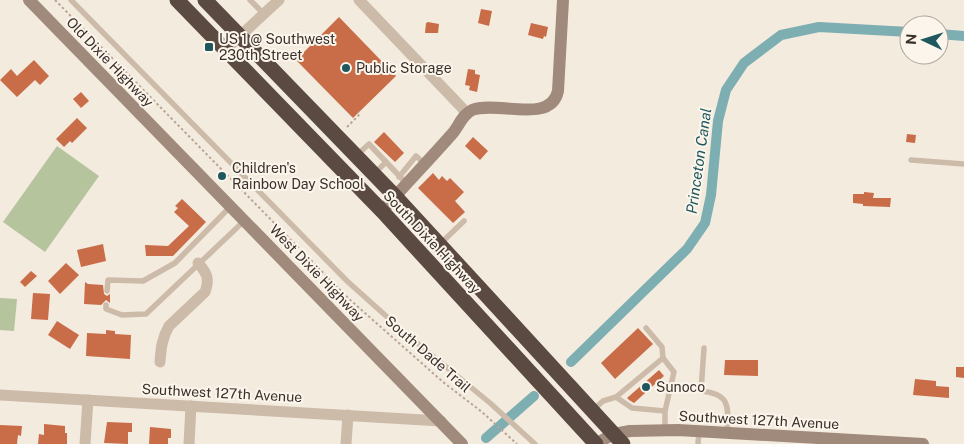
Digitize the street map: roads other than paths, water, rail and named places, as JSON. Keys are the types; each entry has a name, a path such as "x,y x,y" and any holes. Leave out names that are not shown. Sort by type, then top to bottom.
{"highway":[{"name":"South Dixie Highway","path":"177,0 382,211 596,444"},
{"name":"South Dixie Highway","path":"205,0 357,155 440,244 592,410 615,441"},
{"path":"496,336 522,347 596,429 615,441"},
{"path":"596,444 615,441"}],"street":[{"name":"Old Dixie Highway","path":"29,0 149,123"},
{"path":"226,50 279,0"},
{"path":"359,0 467,113"},
{"path":"382,211 395,196 402,180 425,164 467,113 484,107 536,109 553,103 558,91 564,0"},
{"name":"West Dixie Highway","path":"149,123 462,444"},
{"path":"160,362 162,340 169,326 205,292 208,277 198,263"},
{"name":"Southwest 127th Avenue","path":"0,395 441,422"},
{"path":"85,444 88,400"},
{"path":"189,444 191,406"},
{"path":"346,444 348,415"},
{"name":"Southwest 127th Avenue","path":"615,441 630,432 665,430 698,438 727,433 923,444"}],"lane":[{"path":"71,0 346,281 490,403 535,444"},
{"path":"250,0 264,14"},
{"path":"357,155 369,144 402,180"},
{"path":"911,160 964,164"},
{"path":"374,174 386,162"},
{"path":"107,291 108,280 142,281 175,263 231,206"},
{"path":"106,306 106,309 122,315 146,314 245,220"},
{"path":"440,244 464,221"},
{"path":"646,328 662,347 663,358 674,372 665,411 665,430"},
{"path":"704,348 701,392 718,395 727,403 727,433"},
{"path":"592,410 603,400 616,396 663,358"},
{"path":"616,396 632,408 665,411"}],"waterway":[{"name":"Princeton Canal","path":"571,362 687,249 705,223 711,195 718,121 726,90 744,63 781,35 819,27 899,31"},
{"name":"Princeton Canal","path":"949,35 964,36"},
{"name":"Princeton Canal","path":"486,438 534,396"}],"place":[{"name":"US 1 @ Southwest 230th Street","path":"209,47"},
{"name":"Public Storage","path":"346,68"},
{"name":"Children's Rainbow Day School","path":"222,176"},
{"name":"Sunoco","path":"646,387"}]}
